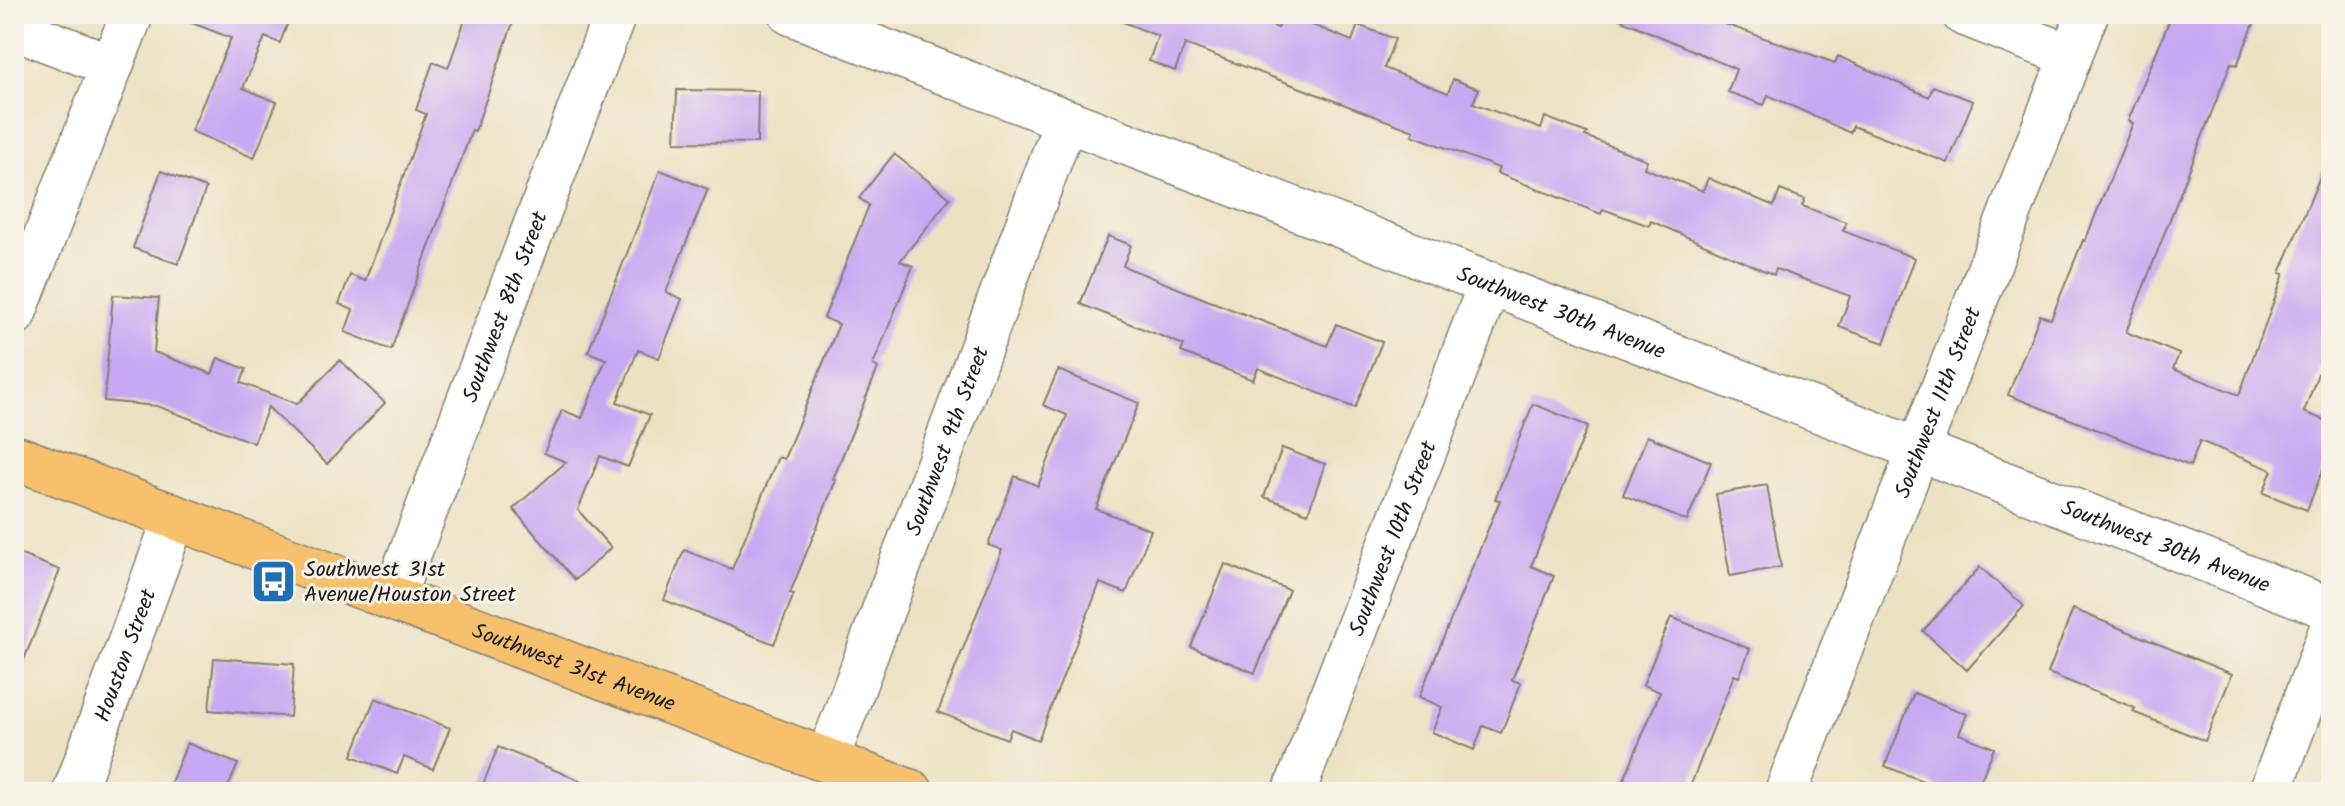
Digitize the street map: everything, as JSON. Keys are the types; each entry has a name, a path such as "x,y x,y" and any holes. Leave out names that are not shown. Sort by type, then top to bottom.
{"main road":[{"name":"Southwest 31st Avenue","path":"14,457 911,792"}],"street":[{"path":"14,315 132,14"},
{"name":"Southwest 8th Street","path":"393,598 615,14"},
{"name":"Southwest 30th Avenue","path":"791,14 2331,609"},
{"path":"1963,14 2071,56"},
{"name":"Southwest 11th Street","path":"1786,792 2087,14"},
{"path":"14,28 112,66"},
{"name":"Southwest 9th Street","path":"827,761 1065,122"},
{"name":"Southwest 10th Street","path":"1294,792 1490,283"},
{"name":"Houston Street","path":"74,792 175,517"},
{"path":"2270,792 2331,628"}],"building":[{"path":"175,14 291,14 280,43 265,37 243,88 277,102 254,158 191,131 231,38"},
{"path":"467,14 516,14 391,350 345,332 353,310 339,304 350,275 365,281 426,114 416,110 433,62 448,68"},
{"path":"1108,14 1242,14 1278,28 1285,14 1352,41 1358,25 1395,39 1384,68 1448,93 1453,79 1479,89 1473,103 1541,129 1545,117 1587,133 1585,136 1647,160 1644,168 1703,191 1708,178 1774,206 1780,190 1805,199 1802,206 1846,222 1843,231 1915,258 1884,343 1839,327 1850,296 1776,269 1774,275 1651,221 1649,226 1603,209 1601,214 1497,173 1499,168 1412,135 1414,131 1185,44 1175,71 1149,61 1158,36"},
{"path":"1608,14 1730,14 1725,24 1835,63 1838,56 1929,97 1933,86 1973,101 1948,163 1853,126 1850,133 1768,95 1764,105 1728,92 1736,69"},
{"path":"2172,14 2258,14 2237,65 2231,63 2126,332 2179,354 2173,369 2239,395 2284,274 2280,273 2331,150 2331,338 2304,412 2331,423 2331,449 2307,510 2263,493 2272,470 2200,441 2190,466 2008,395 2040,315 2051,319 2085,241 2133,123 2128,121"},
{"path":"677,90 758,91 757,143 675,142"},
{"path":"894,154 950,198 900,261 913,266 873,365 878,368 790,593 794,594 774,644 664,600 684,550 732,569 778,457 784,459 839,324 824,318 869,205 859,198"},
{"path":"660,170 708,189 666,292 682,299 659,358 638,350 617,402 650,415 628,467 600,456 578,510 611,548 575,580 513,509 566,462 544,453 562,410 582,418 606,359 588,352"},
{"path":"161,171 206,188 178,264 133,248"},
{"path":"1108,236 1131,245 1123,266 1202,298 1327,346 1336,324 1382,342 1355,408 1258,368 1253,380 1181,352 1184,345 1080,304"},
{"path":"113,295 159,298 154,352 212,374 218,358 246,369 241,383 297,404 340,360 385,403 327,464 268,407 254,443 157,406 104,401"},
{"path":"1058,370 1139,403 1096,509 1151,530 1126,593 1100,583 1038,740 1011,729 1007,739 938,712 1002,550 988,545 1015,476 1038,486 1067,415 1043,405"},
{"path":"1533,404 1588,426 1531,566 1554,576 1512,680 1521,683 1501,733 1483,726 1474,750 1432,732 1442,707 1419,697 1500,500 1495,499"},
{"path":"1647,436 1711,462 1687,521 1623,495"},
{"path":"1282,448 1325,464 1308,513 1264,497"},
{"path":"1767,485 1781,567 1730,576 1716,494"},
{"path":"14,552 60,570 15,682 14,682"},
{"path":"1225,564 1289,590 1255,673 1191,647"},
{"path":"1980,567 2024,606 1967,670 1923,631"},
{"path":"2073,609 2232,674 2205,741 2133,712 2135,708 2048,673"},
{"path":"1671,617 1750,649 1739,677 1734,675 1688,792 1619,792 1660,692 1643,685"},
{"path":"214,658 294,664 290,717 209,710"},
{"path":"1914,693 1967,714 1959,734 1994,748 1976,792 1950,792 1885,766"},
{"path":"375,698 450,728 433,769 404,757 397,774 352,756"},
{"path":"187,743 238,764 226,792 167,792"},
{"path":"498,747 606,791 606,792 480,792"}],"place":[{"name":"Southwest 31st Avenue/Houston Street","path":"273,581"}]}
